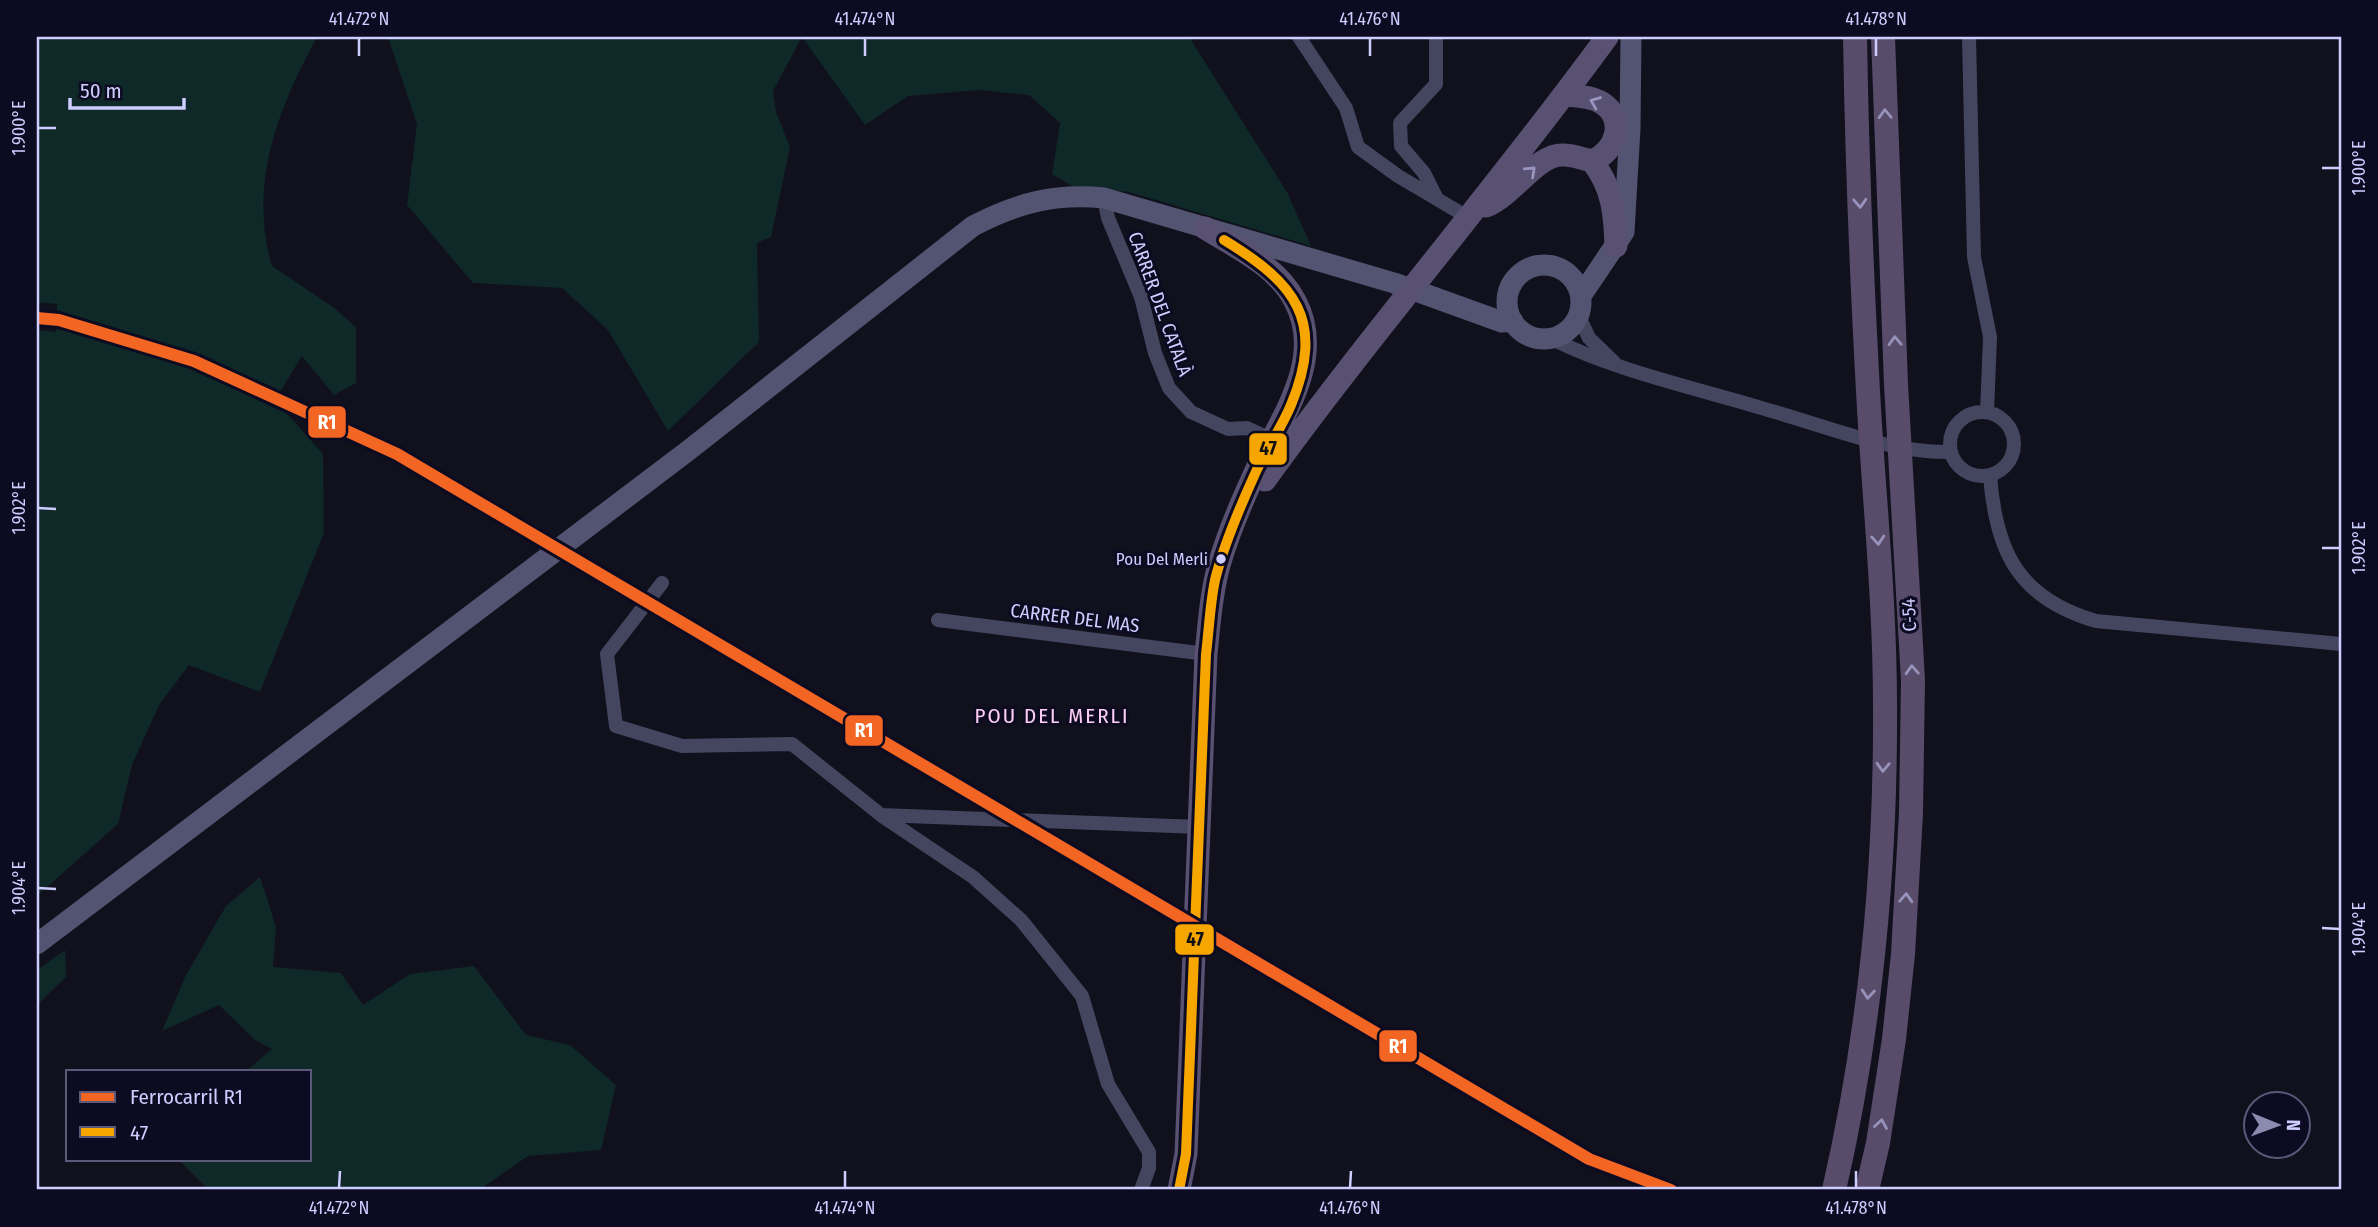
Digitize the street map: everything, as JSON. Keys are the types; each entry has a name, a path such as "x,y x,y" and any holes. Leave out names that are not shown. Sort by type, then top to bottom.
{"highway":[{"name":"C-54","path":"1834,1190 1851,1115 1867,1004 1879,872 1885,707 1869,408 1855,37"},
{"name":"C-54","path":"1867,1190 1894,1039 1903,954 1912,813 1913,680 1901,475 1883,37"},
{"path":"1816,1190 1851,1115"}],"main road":[{"path":"1240,513 1390,316 1473,214 1606,37"},
{"path":"1581,296 1571,276 1562,270 1552,266 1530,268 1513,282 1508,292 1509,312 1513,321 1528,335 1550,338 1560,335 1576,320 1581,296 1624,232 1627,212 1631,37"},
{"path":"1473,214 1503,199 1548,157 1563,154 1592,160 1609,152 1615,139 1616,124 1613,114 1603,104 1591,98 1564,95"},
{"path":"1592,160 1610,191 1615,210 1610,254"},
{"path":"37,944 689,450 973,226 1011,207 1040,199 1080,196 1104,198 1394,283 1502,322 1513,321"},
{"path":"1180,1190 1186,1154 1206,654 1219,563 1254,475 1291,404 1302,367 1306,334 1295,300 1277,276 1205,228"},
{"path":"1562,270 1610,254"},
{"path":"1460,306 1508,292"},
{"path":"1186,1154 1199,1190"}],"street":[{"path":"1299,37 1346,108 1358,147 1398,176 1473,214"},
{"path":"1436,37 1436,84 1399,123 1401,146 1424,173 1436,197"},
{"path":"1969,37 1974,257 1990,337 1987,412"},
{"name":"CARRER DEL CATALÀ","path":"1104,198 1108,218 1141,297 1155,354 1169,388 1191,412 1228,429 1247,428 1273,440"},
{"path":"1576,320 1583,325 1589,338 1615,363"},
{"path":"1550,338 1597,359 1850,433 1923,453 1950,452"},
{"path":"1987,412 2006,423 2014,443 2008,464 1990,476 1970,475 1961,470 1950,452 1949,442 1958,422 1966,416 1987,412"},
{"path":"1990,476 1993,511 2001,544 2012,566 2048,599 2071,613 2096,621 2341,644"},
{"path":"662,583 607,654 616,726 682,746 792,744 881,815 973,877 1021,920 1082,996 1108,1084 1149,1153 1149,1167 1141,1190"},
{"name":"CARRER DEL MAS","path":"938,620 1206,654"},
{"path":"881,815 1199,827"}],"green space":[{"path":"37,37 317,37 290,92 271,148 265,176 265,236 272,266 333,307 356,327 356,383 334,395 302,356 275,400 323,454 324,533 260,692 189,665 159,705 132,765 118,824 37,896 37,330 56,332 57,304 37,302"},
{"path":"388,37 802,37 773,91 776,112 790,147 771,237 757,243 759,342 668,431 608,330 562,288 473,283 407,205 417,124"},
{"path":"802,37 1189,37 1287,192 1311,246 1129,192 1072,186 1052,174 1060,123 1029,95 978,90 908,96 865,125"},
{"path":"260,877 276,927 273,967 341,973 363,1005 410,974 474,966 526,1035 570,1045 616,1085 601,1150 528,1156 479,1190 209,1190 179,1160 312,1160 312,1070 247,1070 272,1049 255,1040 219,1005 162,1031 186,975 226,906"},
{"path":"65,950 66,977 37,1005 37,970"}],"rail line":[{"name":"R1","path":"37,318 59,320 194,361 397,454 1589,1159 1671,1190"}],"transit line":[{"name":"47","path":"1179,1190 1186,1154 1206,654 1212,598 1218,567 1238,514 1258,467 1291,405 1301,375 1305,349 1304,327 1297,307 1286,289 1249,256 1224,240"}],"place":[{"name":"Pou Del Merli","path":"1221,559"}],"district":[{"name":"POU DEL MERLI","path":"1052,716"}]}
